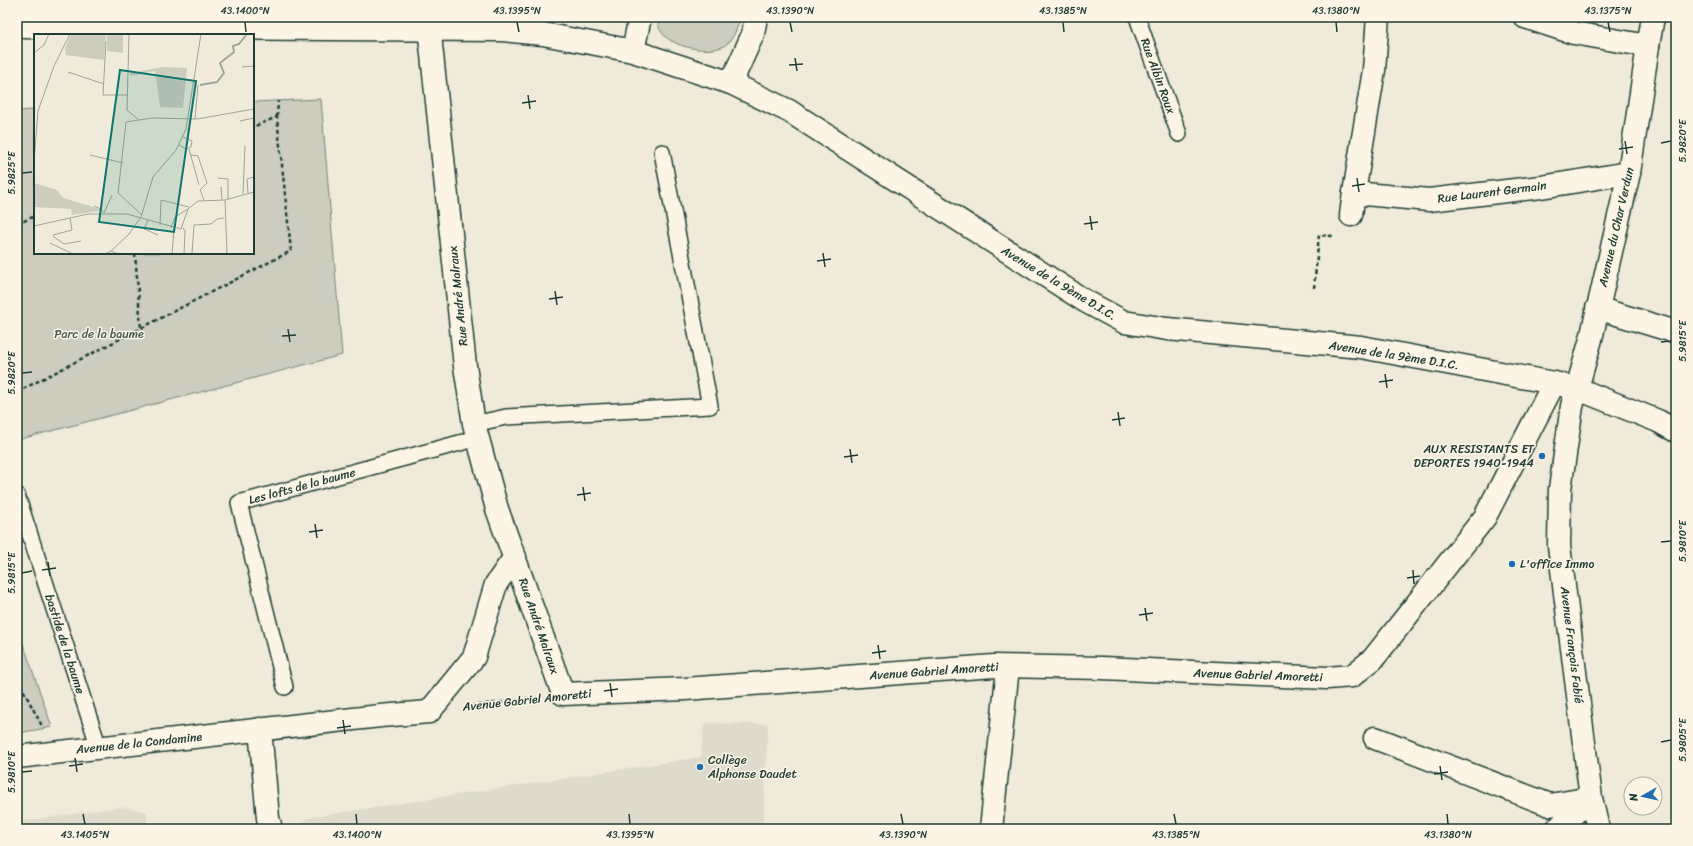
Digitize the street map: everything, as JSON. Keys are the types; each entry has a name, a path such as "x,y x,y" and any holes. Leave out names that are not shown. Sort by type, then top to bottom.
{"street":[{"path":"633,51 640,17"},
{"path":"730,83 752,34 756,17"},
{"path":"1351,215 1374,70 1378,17"},
{"path":"1525,17 1574,34 1648,46"},
{"name":"Avenue du Char Verdun","path":"1578,389 1629,173 1653,17"},
{"path":"17,26 429,23"},
{"name":"Avenue de la 9ème D.I.C.","path":"429,23 543,34 633,51 730,83 789,111 1085,301 1124,322 1166,329 1361,347 1554,383 1578,389 1658,421 1676,431"},
{"name":"Rue André Malraux","path":"429,23 465,366 476,431 497,509 563,694"},
{"name":"Rue Laurent Germain","path":"1354,193 1429,200 1541,187 1629,173"},
{"path":"1597,308 1676,332"},
{"name":"Avenue Gabriel Amoretti","path":"563,694 685,689 994,666 1102,668 1327,678 1352,676 1373,659 1485,517 1554,383"},
{"name":"Avenue François Fabié","path":"1578,389 1572,406 1560,489 1559,546 1591,798 1598,829"},
{"name":"Rue André Malraux","path":"429,712 474,657 496,584 515,557"},
{"path":"991,829 1008,667"},
{"path":"271,829 260,729 429,712"},
{"name":"Avenue de la Condamine","path":"17,757 260,729"},
{"path":"1374,738 1550,804 1591,798"},
{"path":"1557,829 1591,798"}],"lane":[{"name":"Rue Albin Roux","path":"1137,17 1179,134"},
{"path":"476,431 506,417 710,406 662,152"},
{"name":"Les lofts de la baume","path":"285,687 239,503 476,431"},
{"name":"bastide de la baume","path":"17,495 99,748"}],"path":[{"path":"17,392 291,251 277,117 278,101"},
{"path":"254,127 277,117"},
{"path":"1314,288 1319,235 1348,237 1351,215"},
{"path":"17,224 34,216"},
{"path":"134,254 141,328"},
{"path":"17,678 44,730"},
{"name":"Avenue Gabriel Amoretti","path":"429,712 563,694"}],"shaded area":[{"name":"Collège Alphonse Daudet","path":"704,723 768,724 763,829 296,829 307,818 701,757"},
{"path":"122,807 147,812 147,829 17,829 17,822"}],"green space":[{"path":"659,17 741,17 735,33 724,46 715,49 705,49 693,48 671,41 663,34 659,26"},
{"name":"Parc de la baume","path":"321,99 342,355 17,440 17,111 34,110 34,254 254,254 254,102"},
{"path":"17,626 52,727 19,733 17,727"}],"place":[{"name":"AUX RESISTANTS ET DEPORTES 1940-1944","path":"1542,456"},
{"name":"L'office Immo","path":"1512,564"},
{"name":"Collège Alphonse Daudet","path":"700,767"}]}
